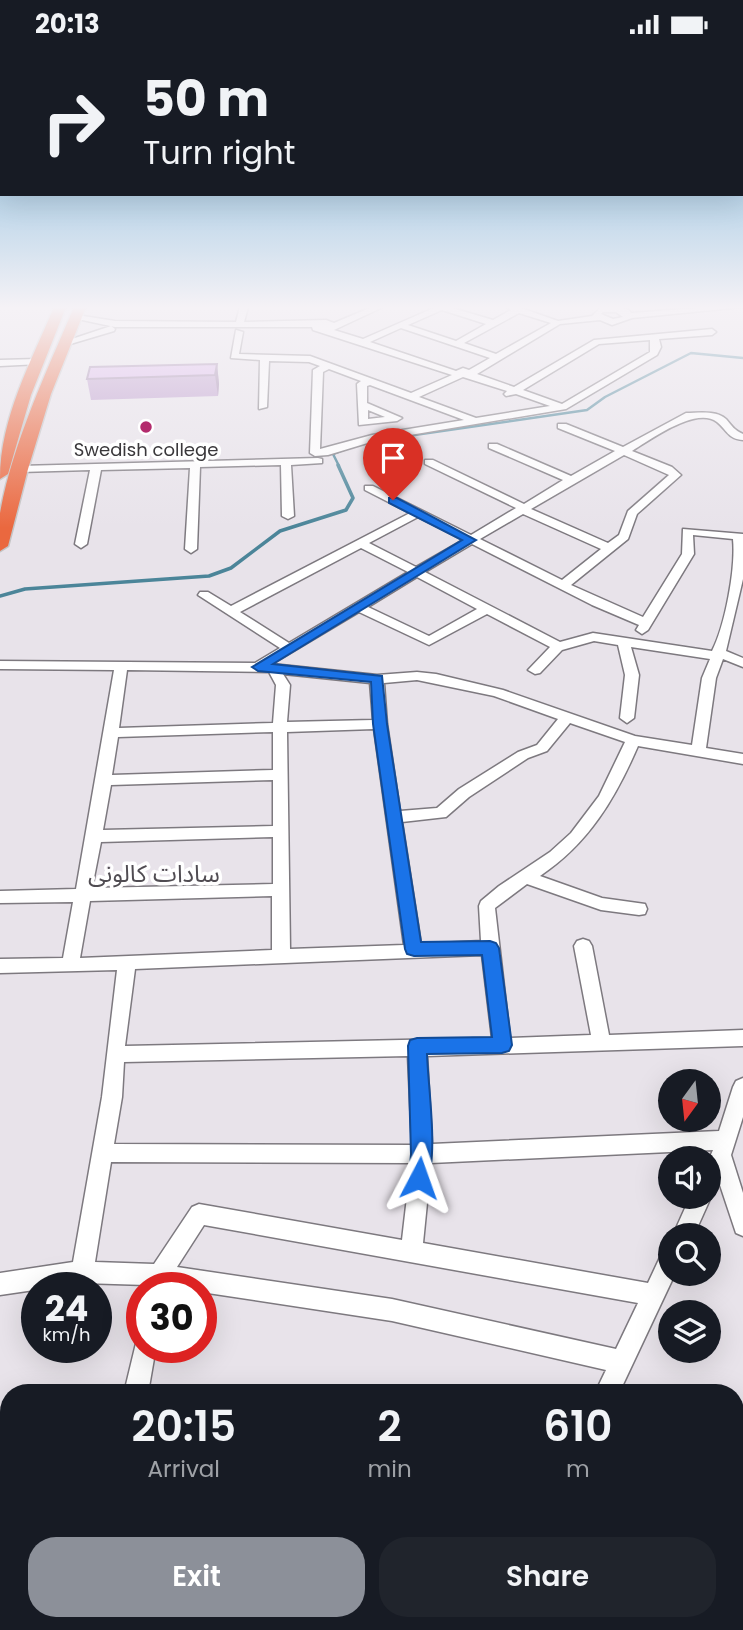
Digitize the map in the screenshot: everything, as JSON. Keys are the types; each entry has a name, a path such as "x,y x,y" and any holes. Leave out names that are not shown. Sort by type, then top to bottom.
{"highway":[{"path":"1,468 30,381"},
{"path":"0,546 20,469 50,381"},
{"path":"24,395 44,394"}],"street":[{"path":"262,407 264,381"},
{"path":"318,381 316,453 328,452 372,438 559,409 607,381"},
{"path":"363,405 362,384 372,381 477,422"},
{"path":"414,397 449,381"},
{"path":"480,381 559,409"},
{"path":"512,393 532,381"},
{"path":"266,668 290,649 415,572 686,416 712,416 721,420 730,432 741,437"},
{"path":"562,426 676,475 632,513 624,537 564,585"},
{"path":"493,446 571,480"},
{"path":"20,469 318,461"},
{"path":"286,462 288,516"},
{"path":"429,462 611,549"},
{"path":"191,549 195,464"},
{"path":"81,544 96,467"},
{"path":"369,488 470,540 646,623"},
{"path":"230,612 418,513"},
{"path":"627,717 632,675 630,641 646,623 688,554 687,531 741,536 742,560 724,636 709,678 698,753"},
{"path":"360,543 558,646 568,646 593,637 717,654 743,663"},
{"path":"204,595 290,649"},
{"path":"359,607 429,641 486,608"},
{"path":"535,670 558,646"},
{"path":"0,666 266,668 377,679 417,676 436,678 498,693 633,740 743,759"},
{"path":"70,965 104,781 121,668"},
{"path":"266,668 283,685 280,728 281,955"},
{"path":"377,679 380,724 414,949"},
{"path":"395,817 441,813 464,793 523,755 542,748 568,716"},
{"path":"110,733 380,724"},
{"path":"502,1045 486,906 566,849 589,824 610,794 633,740"},
{"path":"104,781 280,775"},
{"path":"93,836 281,831"},
{"path":"526,877 601,904 639,909"},
{"path":"0,897 281,890"},
{"path":"583,946 602,1044"},
{"path":"0,966 127,964 414,949 490,948"},
{"path":"82,1272 112,1097 127,964"},
{"path":"115,1055 417,1046 602,1044 743,1038"},
{"path":"411,1252 422,1154 417,1046"},
{"path":"721,1154 743,1090"},
{"path":"102,1153 422,1154 724,1147"},
{"path":"724,1147 743,1226"},
{"path":"164,1272 199,1214 654,1294"},
{"path":"0,1284 21,1281"},
{"path":"611,1384 658,1286"},
{"path":"217,1289 392,1310 622,1362"},
{"path":"138,1384 142,1363"}],"waterway":[{"path":"366,442 587,410 637,381"},
{"path":"339,466 333,454 348,448"},
{"path":"0,596 25,589 209,576 231,568 280,531 346,510 353,498 338,465"}],"place":[{"name":"Swedish college","path":"146,427"}],"district":[{"name":"سادات کالونی","path":"154,873"}],"route":[{"path":"393,500 470,540 258,667 377,679 380,724 414,949 490,948 502,1045 417,1046 422,1154 419,1178"}]}
